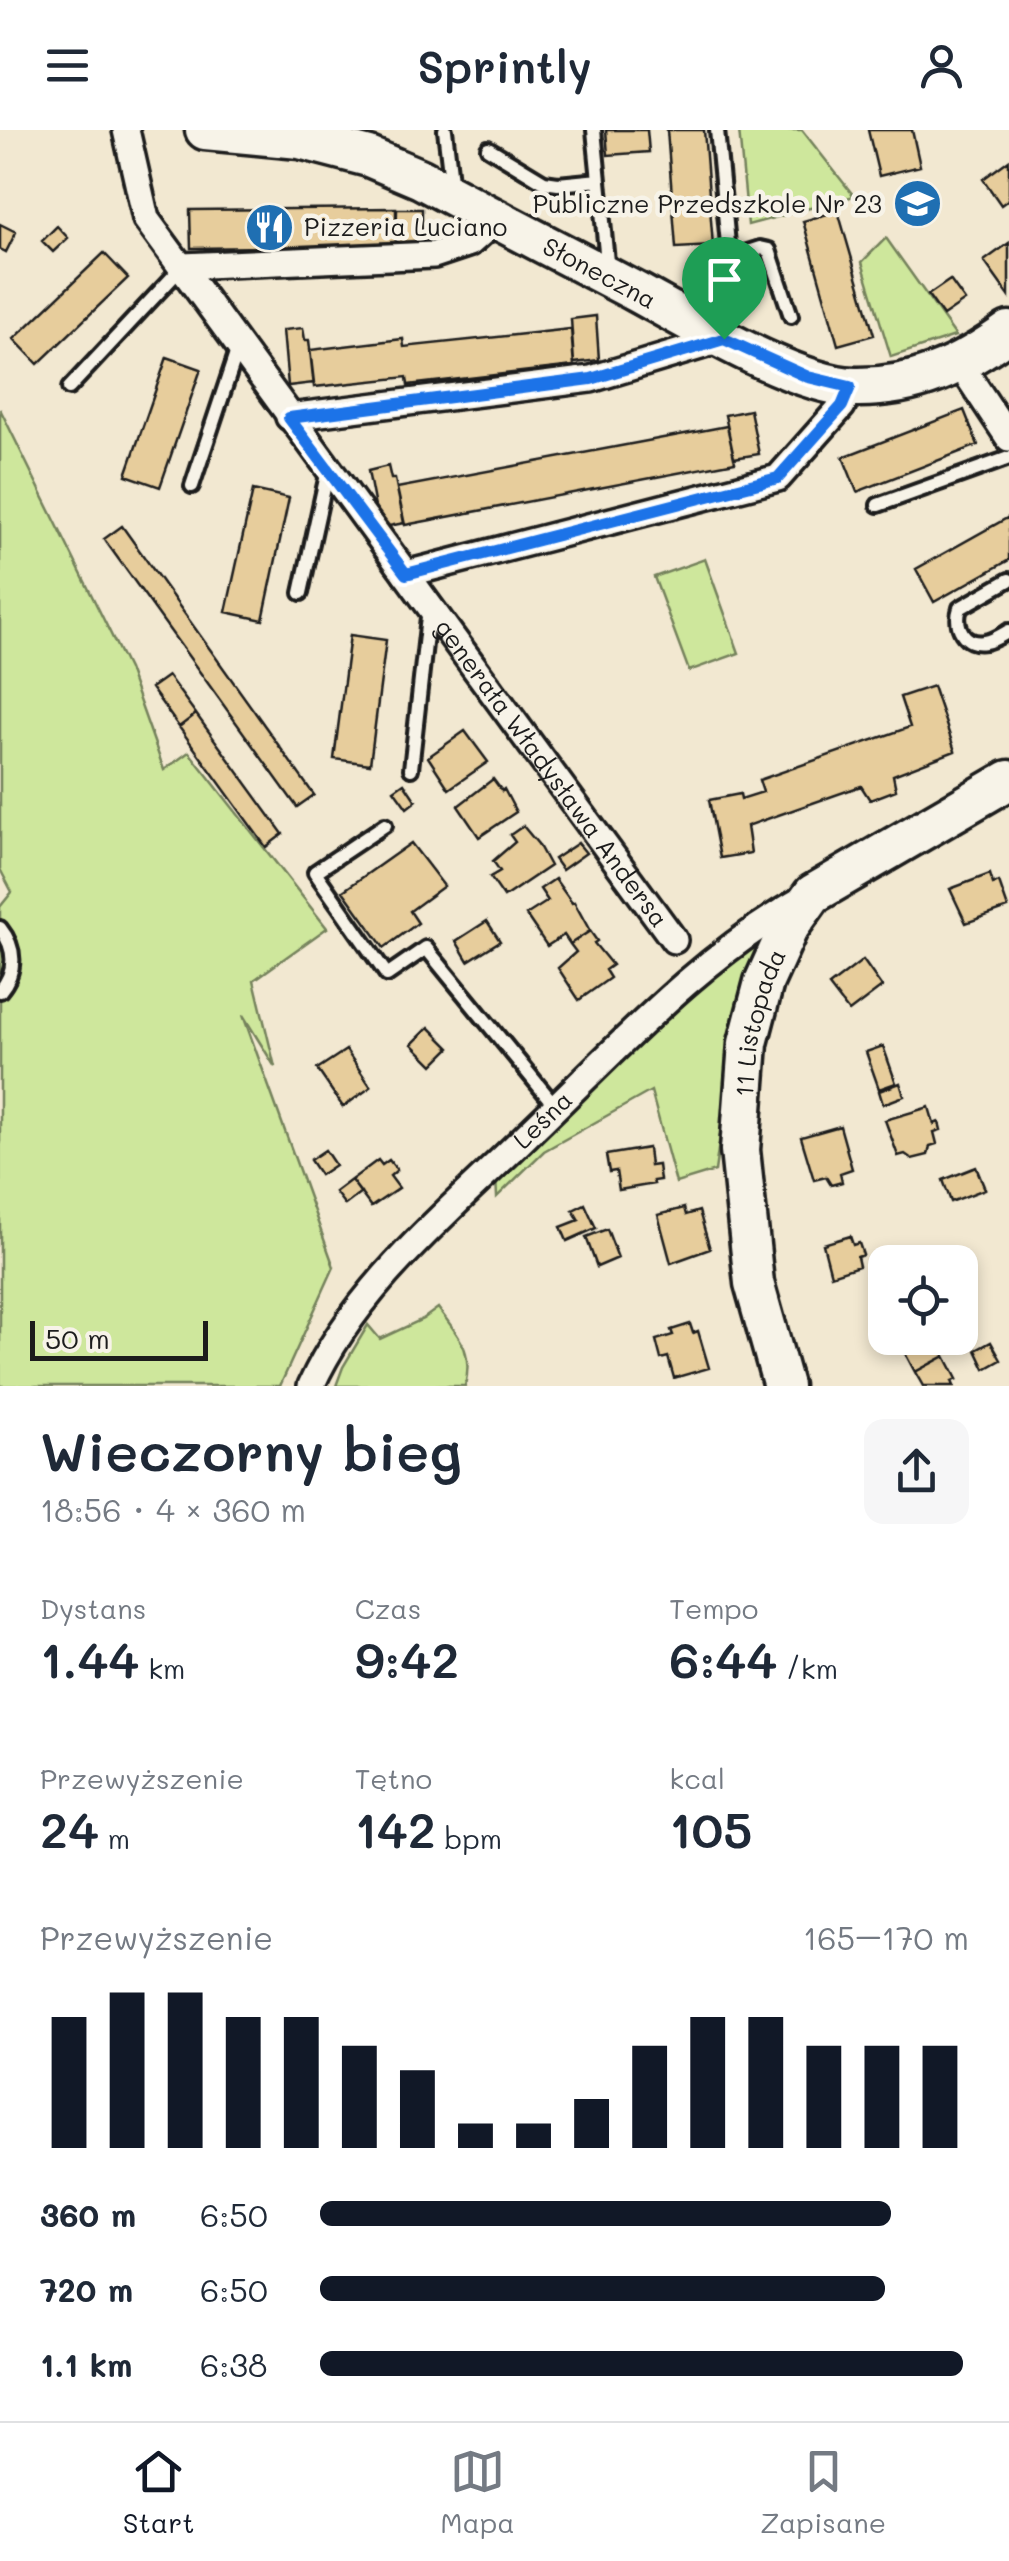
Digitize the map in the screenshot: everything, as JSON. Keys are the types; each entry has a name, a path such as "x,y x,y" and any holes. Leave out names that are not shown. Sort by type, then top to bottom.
{"street":[{"name":"generała Władysława Andersa","path":"126,130 146,219 674,940"},
{"name":"Słoneczna","path":"205,130 300,134 369,156 724,339 808,377 850,387 896,386 922,380 960,364 1009,330"},
{"path":"183,266 434,254 470,243 496,220"},
{"path":"289,418 591,379 724,339"},
{"path":"960,364 1009,438"},
{"path":"406,574 778,478 842,406 850,387"},
{"name":"11 Listopada","path":"783,1386 754,1283 740,1150 748,1043 764,982 788,930 813,894 1009,780"},
{"name":"Leśna","path":"311,1386 331,1343 394,1266 556,1107 695,972 766,920 813,894"}],"lane":[{"path":"445,130 453,196"},
{"path":"594,130 608,278"},
{"path":"717,130 732,296 724,339"},
{"path":"488,148 544,182 599,180"},
{"path":"729,258 760,248 769,250 790,316"},
{"path":"69,388 183,266"},
{"path":"192,486 238,348"},
{"path":"878,505 1009,458"},
{"path":"300,593 328,470"},
{"path":"1009,580 960,608 957,616 958,627 971,641 985,642 1009,631"},
{"name":"generała Władysława Andersa","path":"411,769 429,604"},
{"path":"386,825 314,872 387,975 426,948 556,1107"},
{"path":"0,928 11,944 14,958 12,972 0,991"}],"green space":[{"path":"739,130 802,130 854,196 748,225"},
{"path":"886,238 955,336 891,357 862,262"},
{"path":"0,409 128,669 164,770 189,752 327,928 254,980 275,1067 243,1015 334,1267 280,1386 0,1386 0,907 12,892 0,869"},
{"path":"705,559 739,653 689,671 654,577"},
{"path":"761,943 732,1051 715,1171 676,1183 651,1091 544,1151 497,1197 496,1177 728,958"},
{"path":"438,1308 466,1352 465,1386 336,1386 368,1325 380,1339"}],"building":[{"path":"606,130 647,130 649,152 608,155"},
{"path":"667,130 704,130 713,246 676,248"},
{"path":"868,130 912,130 920,166 879,176"},
{"path":"1009,160 1009,199 1001,205 983,179"},
{"path":"396,208 396,245 191,248 190,210"},
{"path":"397,209 422,209 422,245 396,245"},
{"path":"838,211 874,335 838,345 803,221"},
{"path":"0,224 16,232 6,252 0,249"},
{"path":"57,226 68,238 53,252 42,241"},
{"path":"1009,243 1009,296 984,261"},
{"path":"104,253 128,278 38,364 14,339"},
{"path":"950,280 965,301 943,316 928,295"},
{"path":"596,316 599,360 574,363 571,319"},
{"path":"303,328 305,340 309,340 314,383 288,386 283,330"},
{"path":"571,329 574,366 408,385 407,377 314,387 310,350 403,339 404,347"},
{"path":"167,357 201,369 160,487 126,475"},
{"path":"750,410 759,454 734,458 725,415"},
{"path":"964,410 978,445 857,492 843,457"},
{"path":"727,426 735,462 405,525 397,488"},
{"path":"388,466 391,479 395,479 404,523 379,528 368,471"},
{"path":"253,490 289,498 263,620 226,612"},
{"path":"1009,517 1009,560 934,602 916,569"},
{"path":"122,526 314,795 297,807 104,539"},
{"path":"350,635 386,640 370,764 334,759"},
{"path":"168,676 196,714 179,727 151,688"},
{"path":"933,686 955,751 893,775 896,790 870,800 861,786 747,826 751,853 720,858 709,800 740,794 741,799 763,792 759,780 910,727 900,697"},
{"path":"196,714 283,834 266,847 179,727"},
{"path":"465,731 488,762 449,789 428,757"},
{"path":"493,779 504,789 516,812 479,837 458,806"},
{"path":"404,783 416,801 407,808 394,790"},
{"path":"523,826 550,866 504,897 490,877 500,871 493,861 515,842 510,835"},
{"path":"411,843 444,886 410,911 418,923 384,948 343,891"},
{"path":"578,843 586,853 562,870 554,859"},
{"path":"990,874 993,884 999,882 1008,908 966,923 950,889"},
{"path":"555,879 590,931 570,944 564,935 547,946 526,915 548,901 540,889"},
{"path":"487,921 500,941 468,961 456,941"},
{"path":"590,931 597,941 594,943 612,965 605,970 610,978 579,1000 558,968 576,952 570,944"},
{"path":"863,960 882,987 849,1012 829,986"},
{"path":"429,1027 450,1048 433,1065 412,1044"},
{"path":"883,1046 896,1083 879,1089 866,1052"},
{"path":"346,1050 371,1087 343,1107 317,1069"},
{"path":"900,1083 904,1096 883,1104 879,1091"},
{"path":"929,1107 934,1124 939,1122 941,1130 934,1132 937,1144 930,1146 928,1155 912,1159 905,1154 898,1156 885,1120"},
{"path":"840,1126 852,1169 840,1173 842,1182 831,1185 826,1177 814,1180 801,1137"},
{"path":"648,1148 650,1166 658,1165 660,1180 619,1190 616,1171 609,1172 606,1155"},
{"path":"325,1150 335,1165 320,1175 310,1160"},
{"path":"378,1160 382,1165 389,1160 397,1170 390,1176 399,1188 371,1207 351,1180"},
{"path":"976,1167 985,1189 951,1202 943,1180"},
{"path":"351,1180 361,1193 345,1205 335,1192"},
{"path":"585,1204 596,1228 567,1241 561,1227 579,1220 573,1210"},
{"path":"684,1208 686,1215 699,1211 710,1249 671,1263 658,1215"},
{"path":"607,1229 618,1258 597,1267 586,1237"},
{"path":"850,1236 853,1245 859,1243 863,1255 857,1257 859,1266 831,1275 823,1244"},
{"path":"690,1324 693,1333 698,1331 709,1368 674,1378 668,1357 661,1359 656,1340"},
{"path":"991,1342 1001,1360 985,1369 978,1349"},
{"path":"906,1355 945,1356 915,1372"},
{"path":"945,1356 957,1379 952,1381 954,1386 923,1386 915,1372"}],"place":[{"name":"Publiczne Przedszkole Nr 23","path":"917,204"},
{"name":"Pizzeria Luciano","path":"269,227"}],"route":[{"path":"724,339 808,377 850,387 842,406 778,478 406,574 289,418 591,379 724,339"}]}
